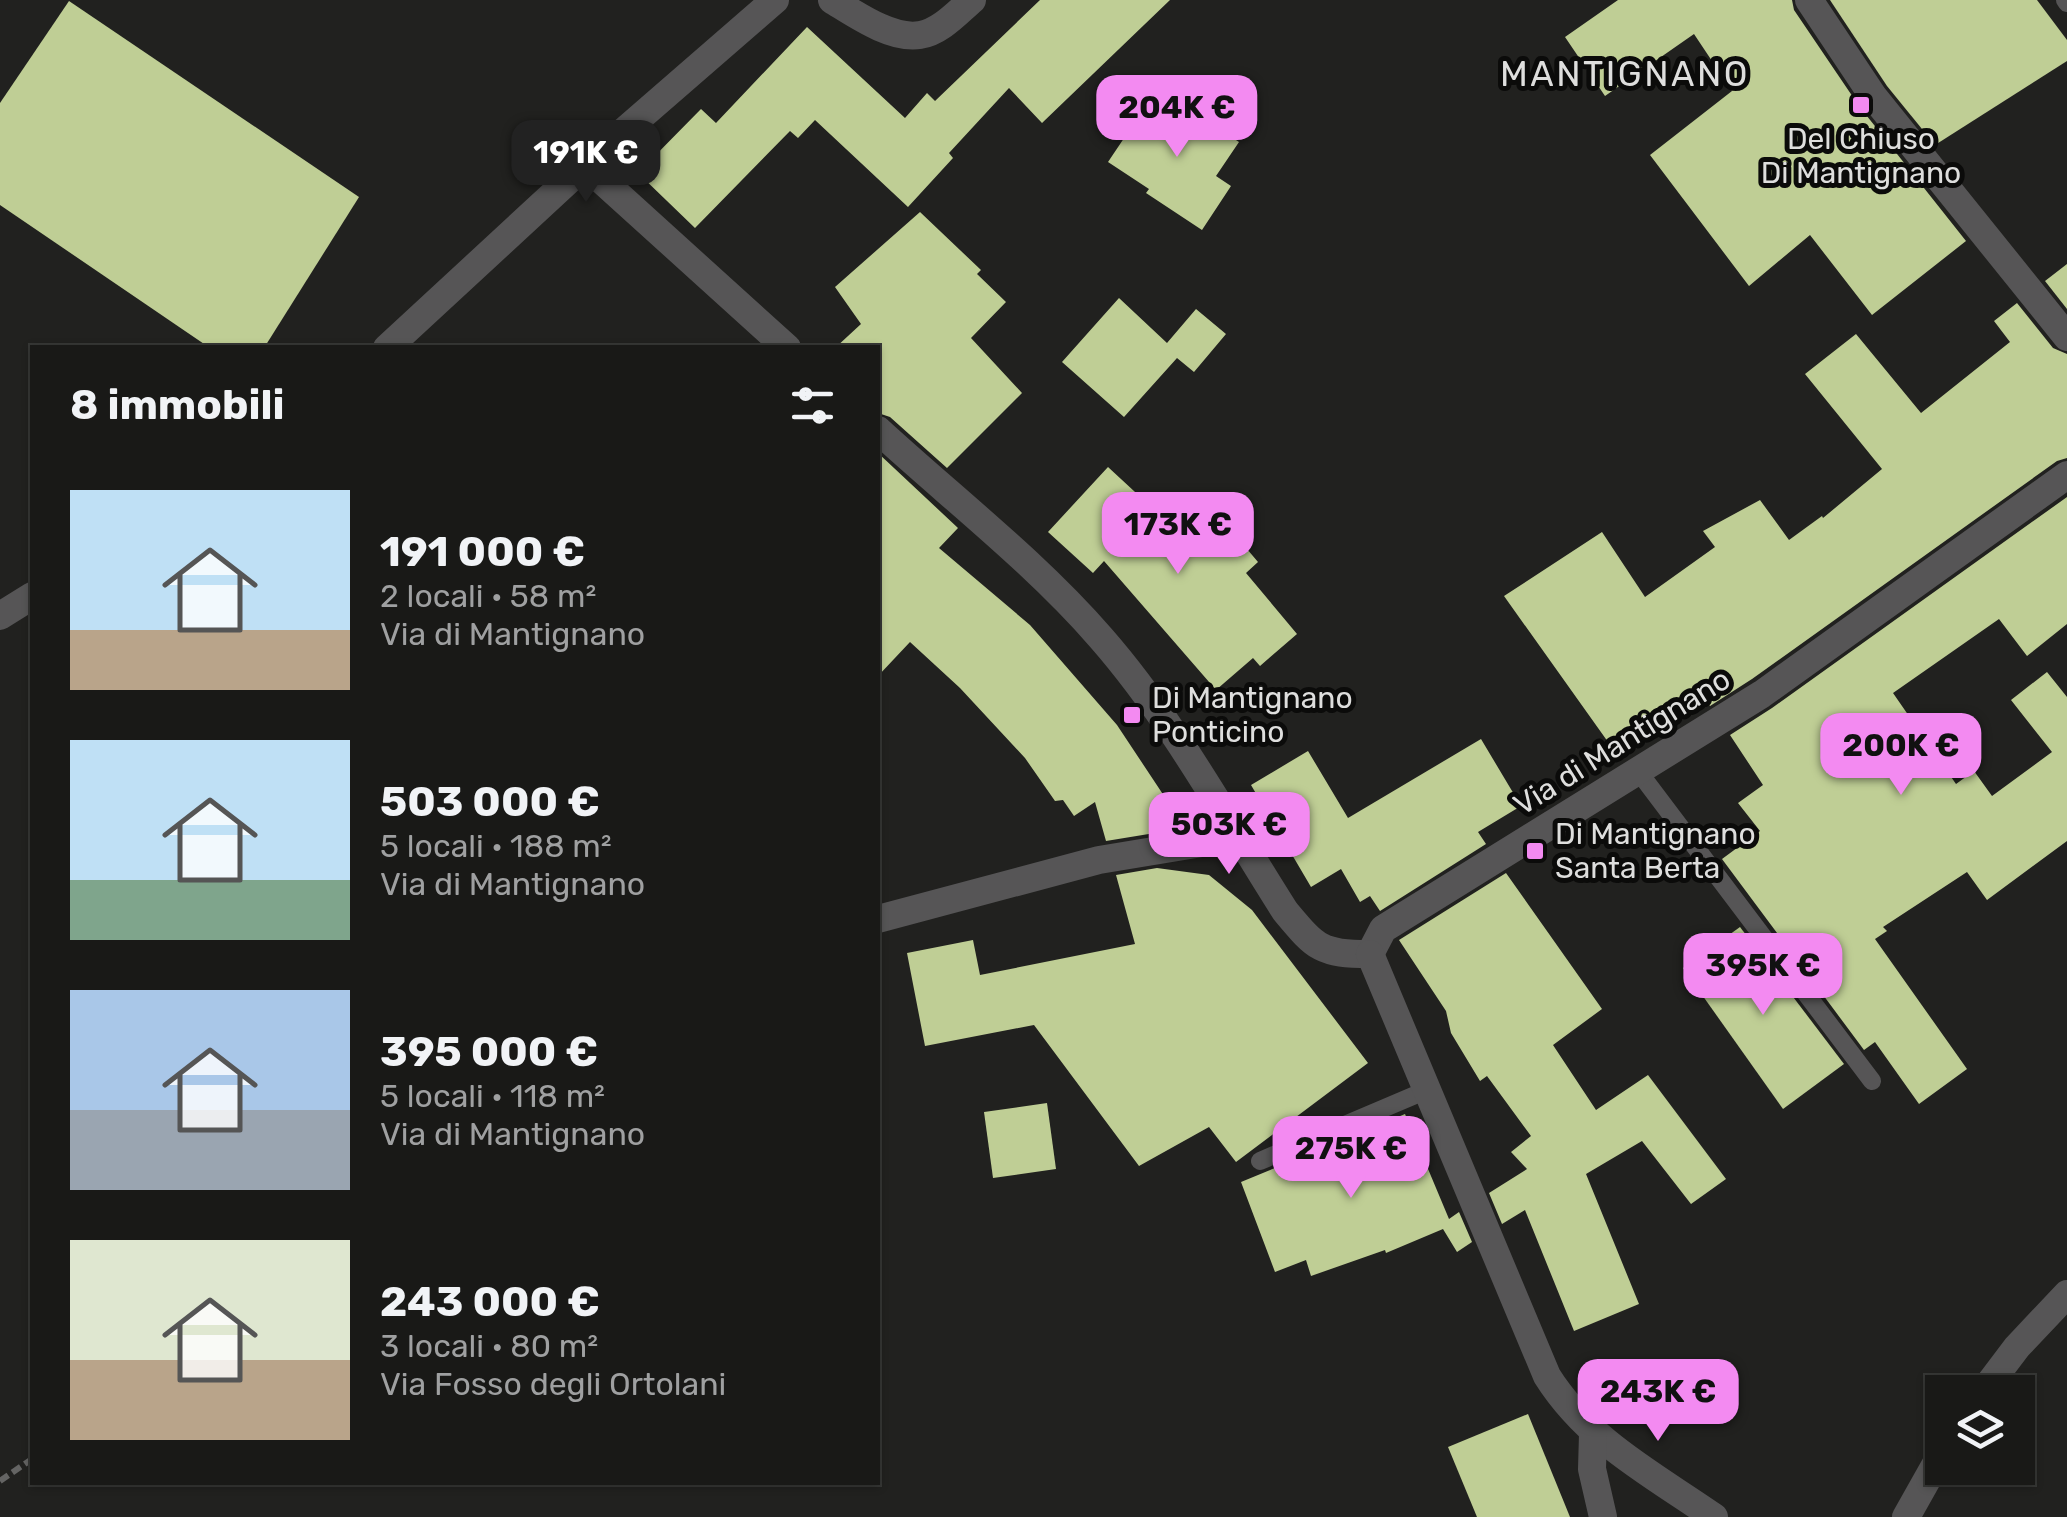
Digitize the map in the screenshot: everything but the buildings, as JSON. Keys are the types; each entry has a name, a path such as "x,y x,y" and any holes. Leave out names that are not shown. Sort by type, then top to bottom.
{"street":[{"path":"389,345 585,165 775,0"},
{"path":"832,0 893,32 918,36 936,29 972,0"},
{"path":"1809,0 1872,96 2067,337"},
{"path":"585,165 784,345"},
{"path":"880,432 1060,594 1101,638 1151,703 1284,911 1309,940 1332,954 1370,954 1547,1376 1564,1404 1593,1434 1714,1517"},
{"name":"Via di Mantignano","path":"1370,954 1383,928 1762,694 2067,475"},
{"path":"0,616 30,597"},
{"path":"880,918 1099,860 1238,837"},
{"path":"1996,1375 2067,1294"},
{"path":"1593,1434 1592,1469 1603,1517"},
{"path":"1906,1517 1925,1484"}],"lane":[{"path":"1638,770 1872,1081"},
{"path":"1260,1161 1427,1090"}],"path":[{"path":"0,1482 30,1460"}],"place":[{"name":"Del Chiuso Di Mantignano","path":"1861,105"},
{"name":"Di Mantignano Ponticino","path":"1132,715"},
{"name":"Di Mantignano Santa Berta","path":"1535,851"}],"district":[{"name":"MANTIGNANO","path":"1625,74"}]}
